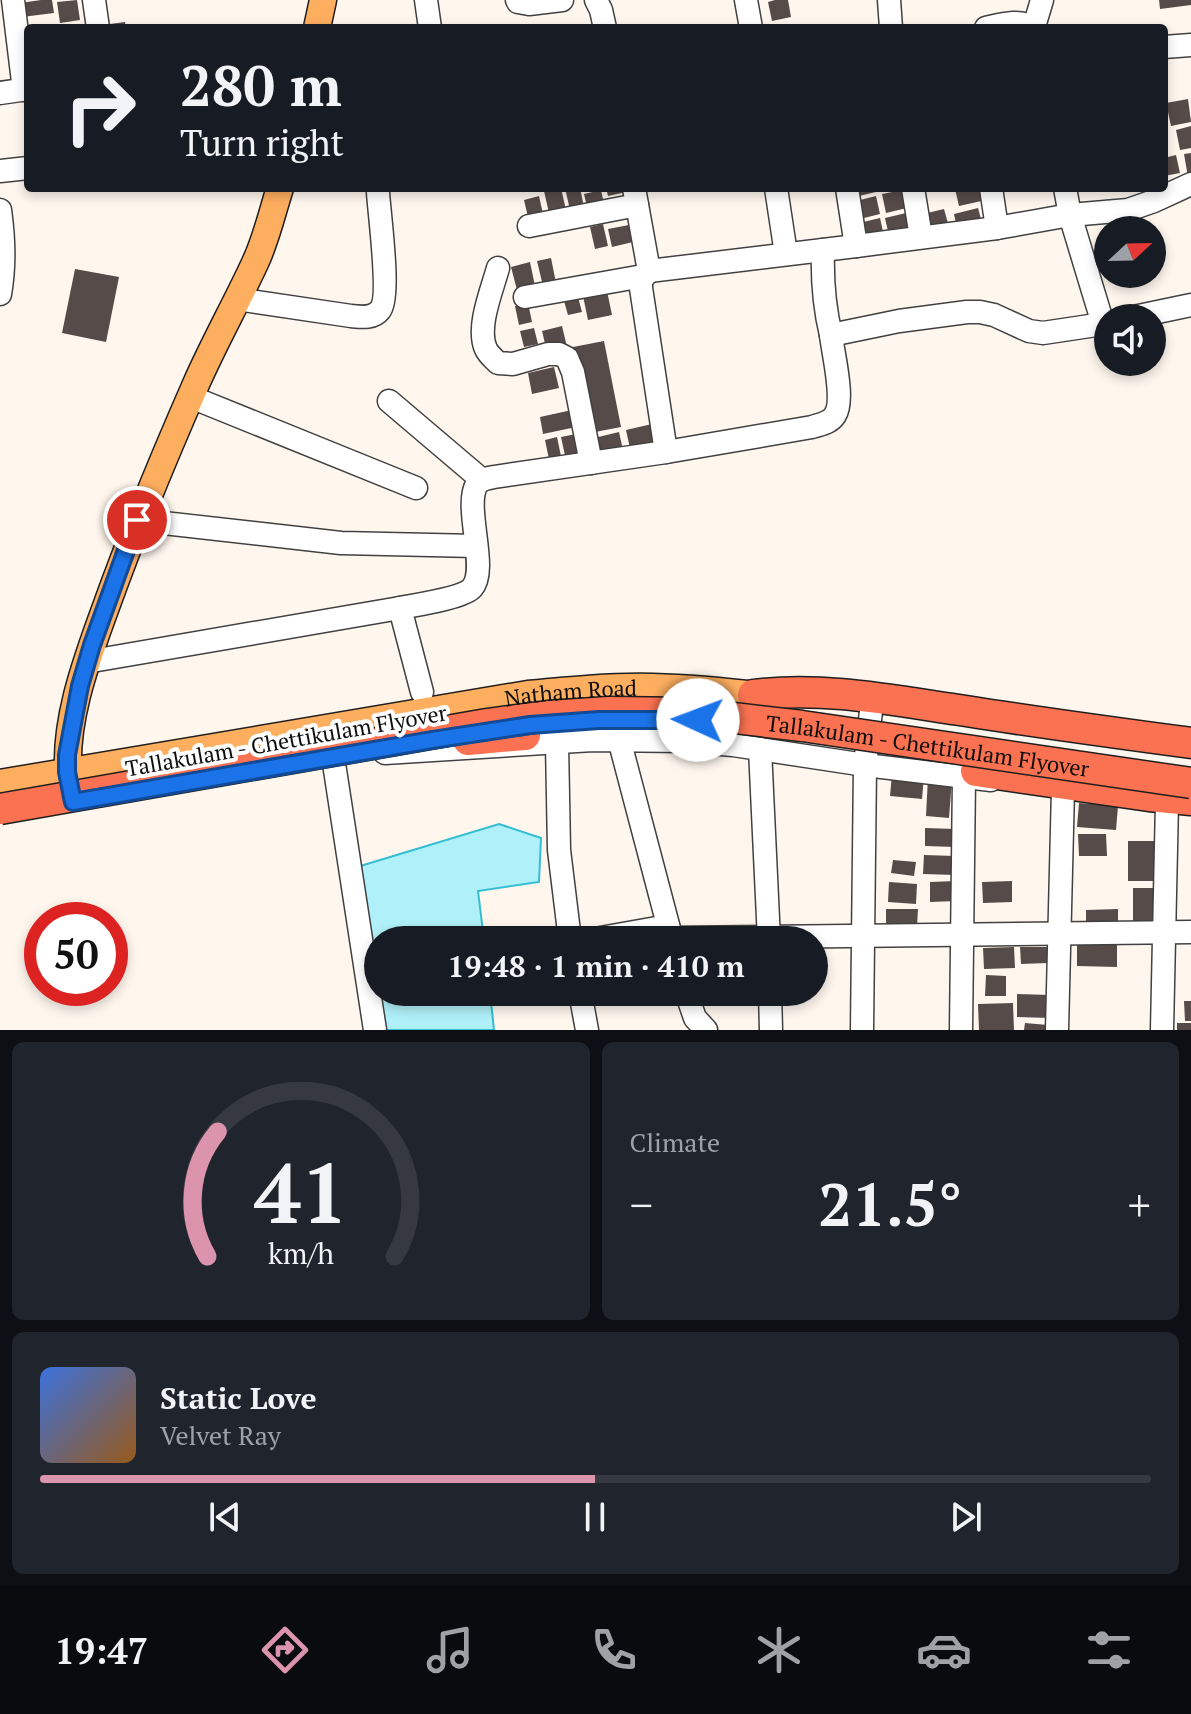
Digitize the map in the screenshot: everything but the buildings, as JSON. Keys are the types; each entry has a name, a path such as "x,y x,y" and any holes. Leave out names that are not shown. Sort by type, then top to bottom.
{"highway":[{"name":"Tallakulam - Chettikulam Flyover","path":"0,786 491,704 618,692 691,694 906,721 1191,763"},
{"path":"753,695 830,693 1191,743"},
{"name":"Tallakulam - Chettikulam Flyover","path":"0,812 487,724 548,716 634,711 692,713 788,724 1191,783"},
{"path":"419,742 612,729 714,733 1183,802"}],"main road":[{"path":"318,24 323,0"},
{"path":"73,802 67,772 68,743 86,662 137,520 256,260 279,192"},
{"name":"Natham Road","path":"0,786 528,694 652,687 753,695 1191,757"},
{"name":"Natham Road","path":"0,812 530,725 649,719 714,722 866,754 1191,789"}],"street":[{"path":"13,0 24,75"},
{"path":"94,0 97,24"},
{"path":"426,0 429,24"},
{"path":"517,0 529,4 562,0"},
{"path":"746,0 750,24"},
{"path":"889,0 891,24"},
{"path":"1035,24 1042,0"},
{"path":"598,1 604,24"},
{"path":"1002,24 1027,24"},
{"path":"1168,47 1191,45"},
{"path":"0,93 24,89"},
{"path":"0,171 24,168"},
{"path":"525,297 646,274 997,228 1070,215 1128,210 1191,184"},
{"path":"237,299 351,316 373,316 381,309 385,290 378,192"},
{"path":"777,192 786,254"},
{"path":"848,192 856,246"},
{"path":"914,192 921,237"},
{"path":"992,192 997,228"},
{"path":"1066,192 1070,215 1099,304"},
{"path":"529,226 636,196 646,274 641,288 666,452"},
{"path":"0,210 4,234 0,294"},
{"path":"86,662 400,608 462,594 476,581 473,499 476,485 482,480 666,452 828,422 837,413 840,398 823,297 823,250"},
{"path":"498,268 482,333 486,350 498,363 513,364 548,354 567,358 573,372 591,463"},
{"path":"1166,310 1191,305"},
{"path":"831,335 899,321 967,312 994,315 1029,331 1043,333 1094,325"},
{"path":"191,397 416,488"},
{"path":"389,401 482,480"},
{"path":"137,520 341,543 476,546"},
{"path":"400,608 422,692"},
{"path":"862,1030 866,754 871,711"},
{"path":"619,739 669,926"},
{"path":"375,1030 337,756 619,739 866,754 964,777 1183,802 1164,932 1162,1030"},
{"path":"557,743 558,840 568,926"},
{"path":"760,749 768,926"},
{"path":"961,1030 964,777"},
{"path":"1057,1030 1063,789"},
{"path":"828,937 1191,932"},
{"path":"583,1006 587,1030"},
{"path":"690,1006 702,1028"},
{"path":"770,1006 771,1030"}],"water":[{"path":"499,824 541,838 539,882 478,891 482,926 366,926 357,867"},
{"path":"378,1006 491,1006 494,1030 382,1030"}],"route":[{"path":"137,520 80,686 67,755 73,802 530,725 599,720 698,720"}]}
